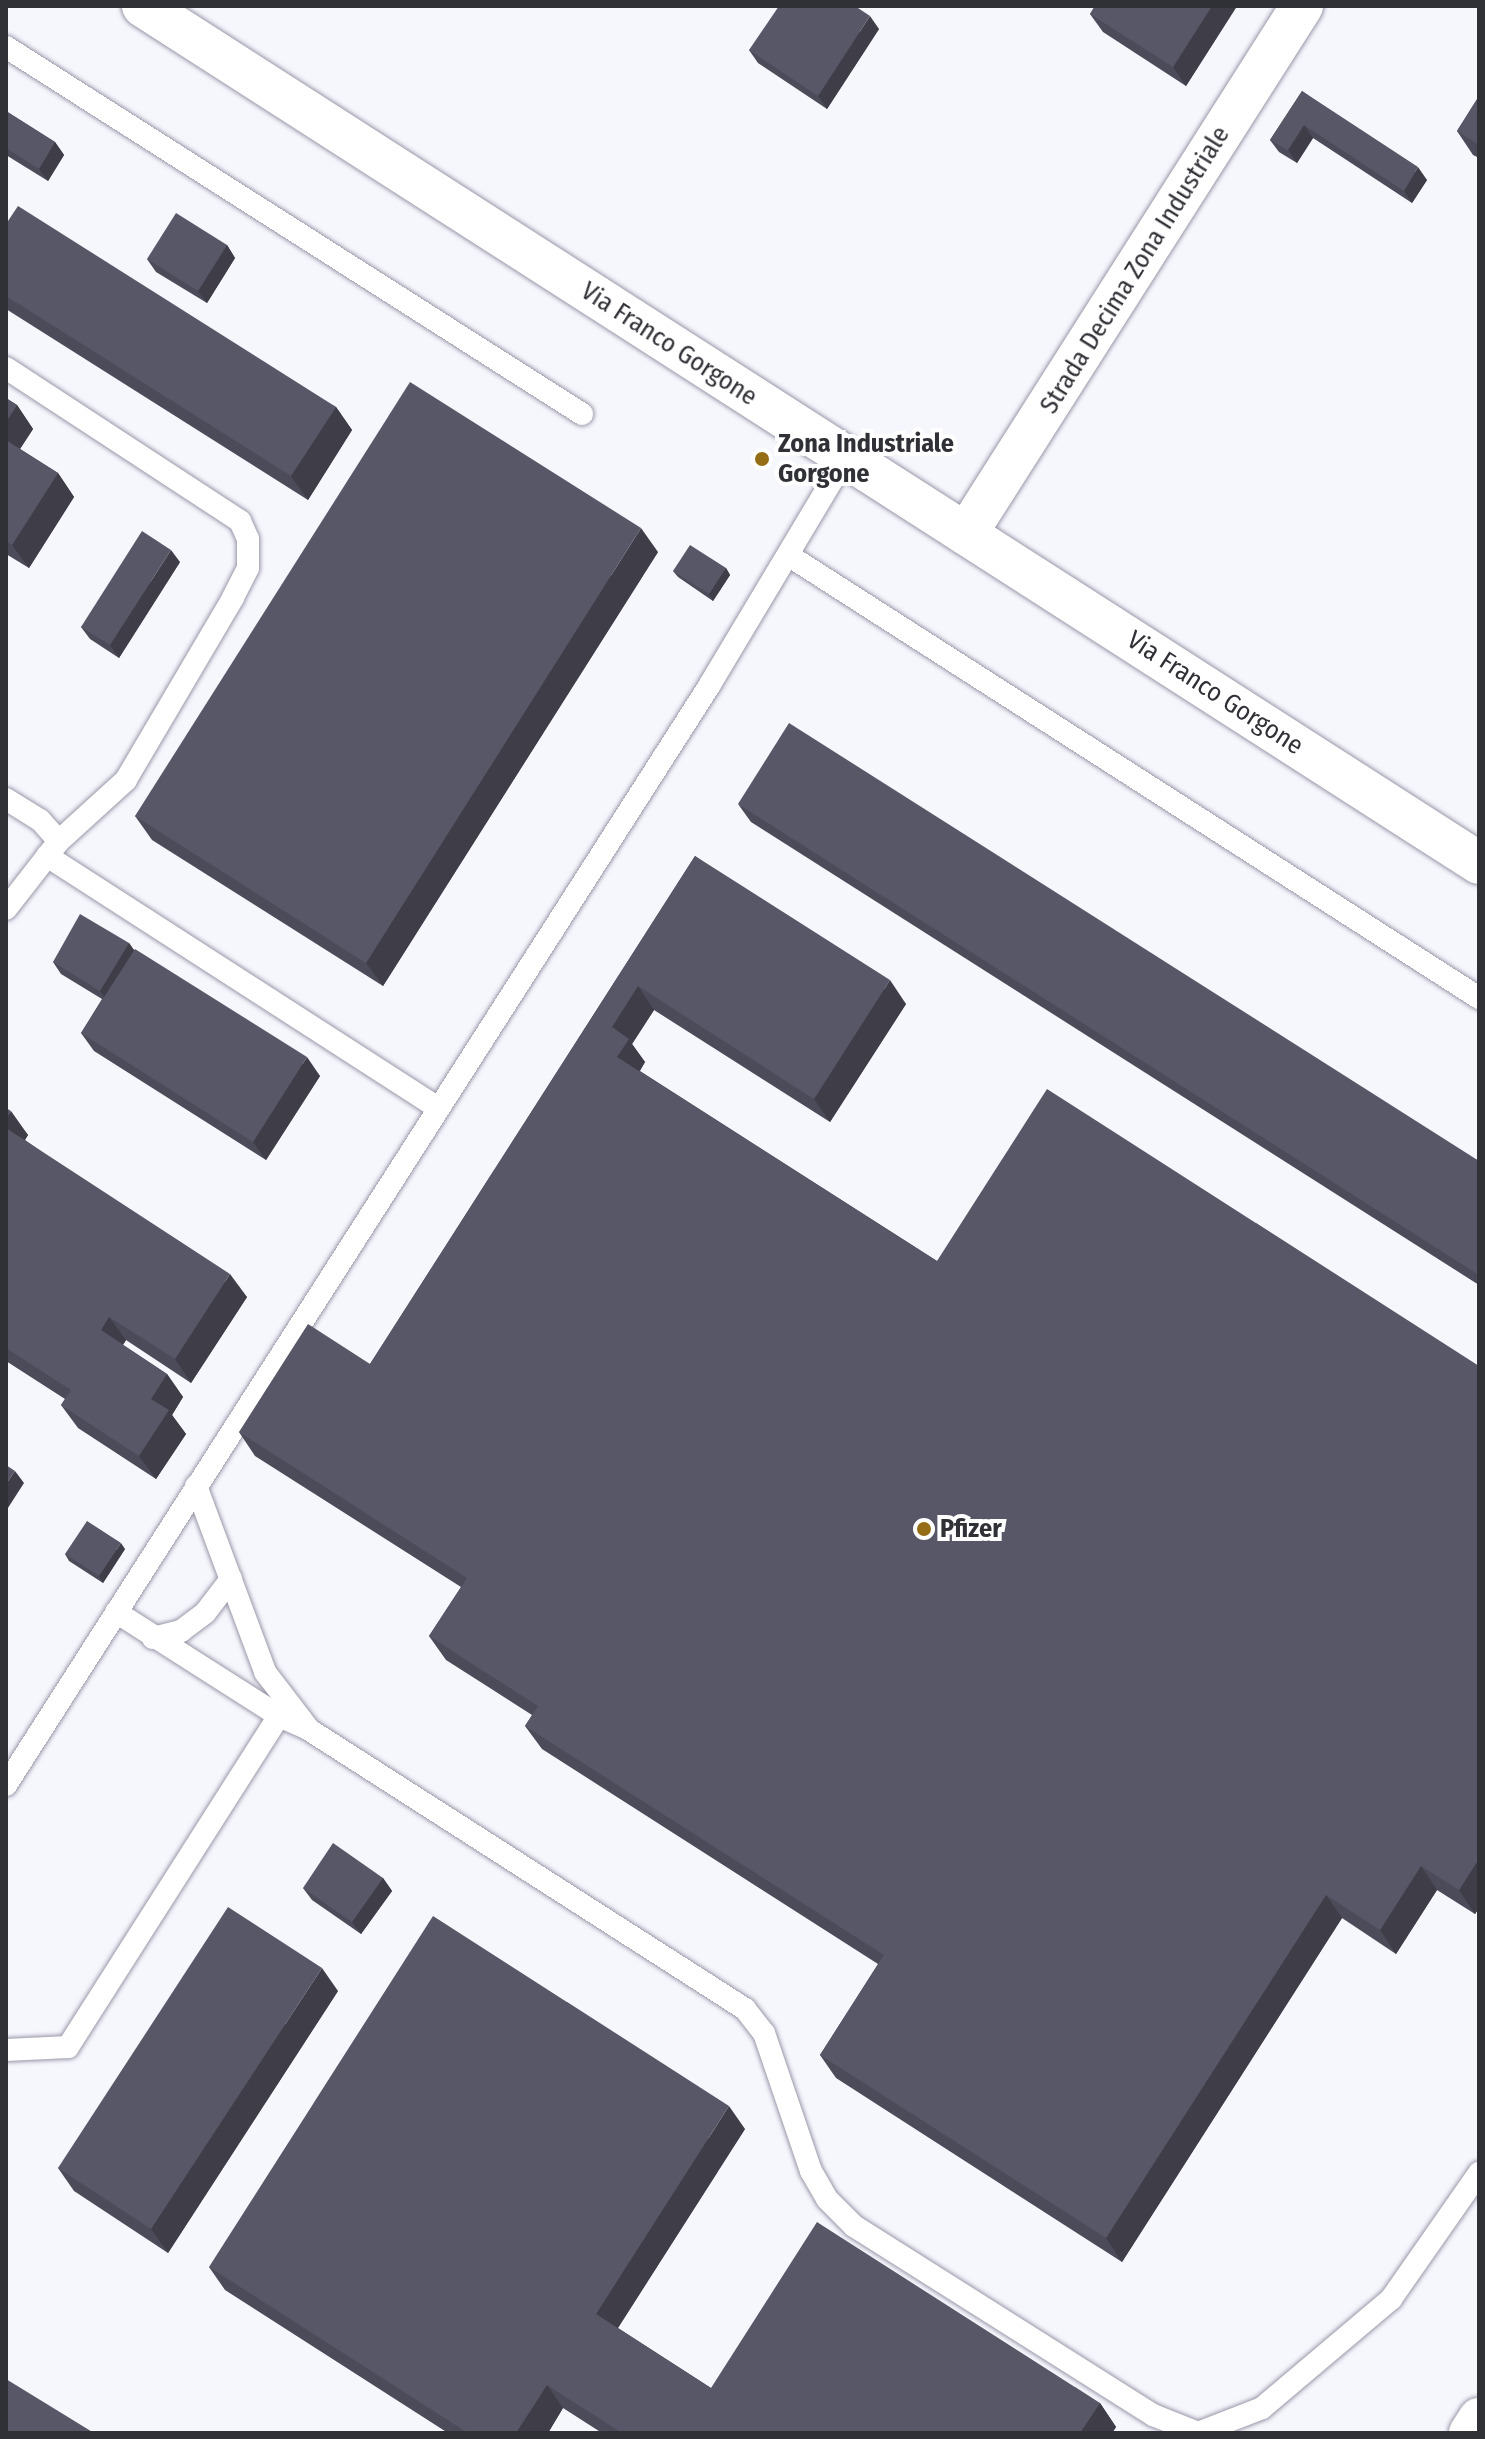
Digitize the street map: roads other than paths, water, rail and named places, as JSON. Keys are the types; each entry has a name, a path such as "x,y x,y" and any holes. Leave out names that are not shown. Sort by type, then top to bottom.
{"street":[{"name":"Via Franco Gorgone","path":"143,6 1479,863"},
{"name":"Strada Decima Zona Industriale","path":"966,534 1302,6"},
{"path":"1470,2433 1479,2419"}],"lane":[{"path":"6,47 582,414"},
{"path":"6,368 240,521 248,539 248,568 233,598 126,780 53,849 6,909"},
{"path":"6,1784 788,555 846,457"},
{"path":"788,555 1479,998"},
{"path":"6,799 40,820 53,849 437,1107"},
{"path":"196,1486 265,1672 308,1729"},
{"path":"153,1638 181,1631 205,1613 231,1579"},
{"path":"116,1612 279,1716 308,1729 745,2009 764,2033 811,2171 827,2199 854,2226 1153,2415 1198,2433 1262,2408 1391,2299 1479,2173"},
{"path":"6,2050 68,2047 279,1716"}],"place":[{"name":"Zona Industriale Gorgone","path":"762,459"},
{"name":"Pfizer","path":"924,1529"}]}
